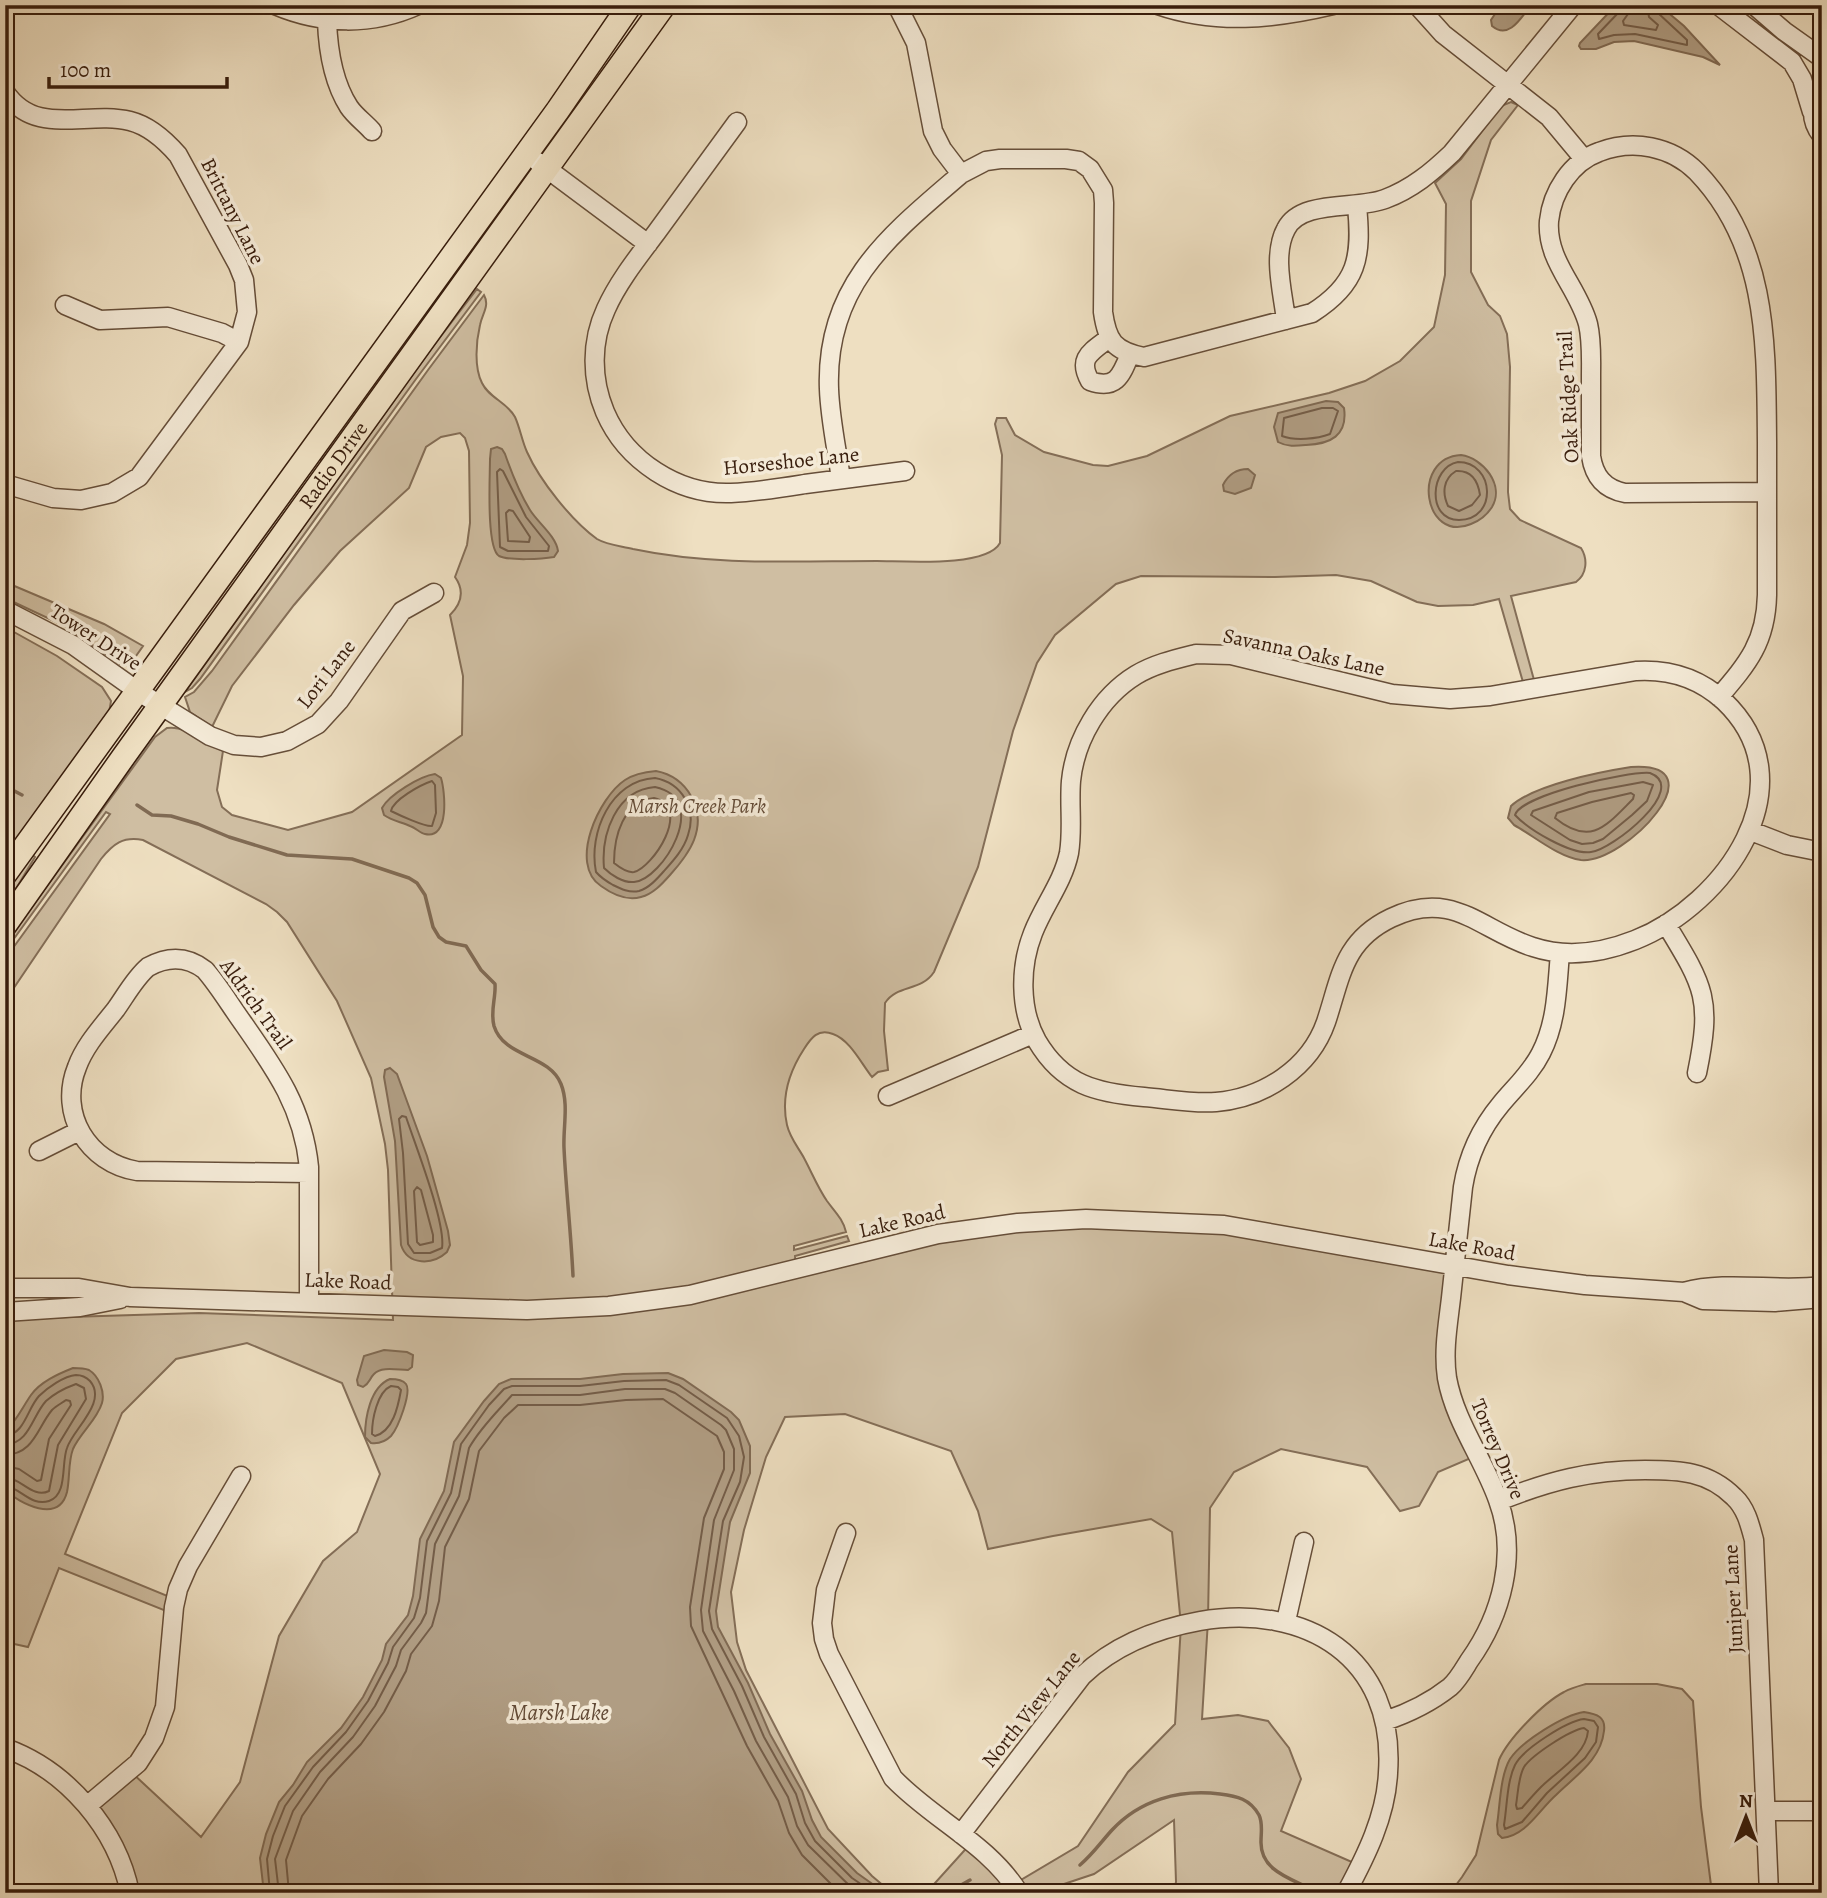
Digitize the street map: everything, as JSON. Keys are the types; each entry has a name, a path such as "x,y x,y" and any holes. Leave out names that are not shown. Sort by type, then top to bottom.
{"main road":[{"name":"Radio Drive","path":"5,874 139,692 631,5"},
{"name":"Radio Drive","path":"5,925 160,705 664,5"}],"street":[{"path":"275,5 306,17 327,20 379,18 418,5"},
{"path":"897,5 916,43 933,131 942,149 961,174"},
{"path":"1158,5 1185,13 1234,18 1283,15 1332,5"},
{"path":"1417,5 1443,34 1549,117 1584,159"},
{"path":"1286,320 1280,279 1281,246 1284,231 1291,220 1315,209 1357,206 1383,200 1406,190 1431,174 1452,153 1573,5"},
{"path":"1718,5 1793,62 1802,79 1814,123 1822,136"},
{"path":"1754,5 1822,58"},
{"path":"327,20 328,42 340,86 349,107 372,131"},
{"path":"1812,112 1815,99 1822,89"},
{"name":"Brittany Lane","path":"5,92 15,104 34,117 118,119 132,121 157,133 178,155 238,265 244,280 247,313 239,342 149,466 127,486 98,498 81,500 54,498 5,484"},
{"name":"Horseshoe Lane","path":"737,122 617,288 606,308 595,345 595,369 598,395 608,420 641,461 660,475 708,492 739,492 905,471"},
{"name":"Oak Ridge Trail","path":"1719,697 1749,661 1764,627 1767,605 1767,492 1764,324 1752,270 1729,217 1698,173 1684,161 1648,146 1627,145 1609,148 1584,159 1559,188 1550,213 1549,229 1556,260 1579,298 1589,329 1591,456 1597,476 1610,489 1628,493 1767,492"},
{"path":"527,153 648,244"},
{"path":"841,480 829,388 834,342 845,301 872,257 888,238 961,174 986,161 1000,159 1066,159 1079,161 1090,169 1103,190 1103,312 1109,338 1118,349 1144,357 1160,355 1312,313 1331,301 1344,287 1354,269 1359,250 1357,206"},
{"path":"65,305 100,320 168,317 179,319 222,333 239,342"},
{"path":"1109,338 1090,353 1084,362 1090,382 1100,385 1118,379 1130,354"},
{"name":"Lori Lane","path":"160,705 210,736 228,743 267,746 294,739 328,714 402,611 434,593"},
{"name":"Tower Drive","path":"5,610 73,645 160,705"},
{"name":"Savanna Oaks Lane","path":"1196,654 1231,654 1392,694 1450,699 1490,696 1642,670 1662,671 1688,678 1719,697 1745,728 1757,757 1760,794 1751,831 1708,890 1692,905 1666,924 1637,939 1611,948 1560,953 1519,943 1473,916 1458,911 1424,909 1393,917 1363,937 1352,950 1337,981 1325,1025 1315,1045 1302,1061 1274,1084 1252,1095 1217,1102 1112,1094 1091,1089 1058,1069 1045,1055 1033,1034 1026,1008 1024,970 1031,937 1063,875 1069,849 1071,782 1077,749 1094,717 1113,694 1135,676 1164,662 1196,654"},
{"path":"1751,831 1787,845 1822,852"},
{"path":"1666,924 1695,974 1704,999 1705,1032 1697,1073"},
{"name":"Torrey Drive","path":"1385,1721 1411,1713 1453,1685 1482,1643 1495,1613 1504,1581 1507,1554 1499,1501 1455,1410 1447,1376 1445,1347 1463,1187 1471,1155 1490,1118 1529,1072 1543,1050 1555,1010 1560,953"},
{"name":"Aldrich Trail","path":"309,1173 129,1170 101,1157 90,1146 79,1130 73,1111 71,1090 75,1072 82,1055 144,971 161,961 181,959 193,962 207,972 281,1078 300,1122 309,1173 309,1302"},
{"path":"888,1096 1033,1034"},
{"path":"38,1151 79,1130"},
{"name":"Lake Road","path":"5,1288 79,1288 130,1297 527,1310 609,1306 690,1296 727,1288 938,1234 1018,1223 1086,1219 1224,1225 1454,1266 1585,1285 1684,1292 1703,1287 1822,1286"},
{"name":"Lake Road","path":"1684,1292 1703,1300 1776,1302 1822,1298"},
{"name":"Lake Road","path":"5,1312 80,1307 130,1297"},
{"name":"Juniper Lane","path":"1499,1501 1566,1478 1619,1470 1690,1472 1711,1480 1735,1497 1745,1514 1754,1540 1769,1893"},
{"path":"87,1807 138,1763 155,1738 164,1707 178,1589 188,1566 242,1476"},
{"path":"846,1533 822,1607 822,1623 829,1654 893,1779 996,1864 1019,1893"},
{"path":"1286,1621 1304,1542"},
{"name":"North View Lane","path":"961,1834 1082,1676 1111,1651 1150,1633 1216,1618 1259,1617 1286,1621 1327,1639 1345,1653 1369,1685 1385,1721 1388,1775 1382,1808 1362,1863 1346,1893"},
{"path":"5,1748 36,1763 74,1791 115,1848 126,1873 130,1893"},
{"path":"1766,1811 1822,1811"}],"green space":[{"name":"Marsh Creek Park","path":"1511,102 1518,105 1491,140 1471,201 1471,272 1488,305 1500,316 1507,334 1510,367 1510,509 1520,520 1581,548 1585,561 1584,571 1576,582 1511,596 1534,680 1523,682 1499,599 1473,605 1438,606 1417,602 1371,581 1336,575 1141,576 1116,584 1055,635 1037,663 1013,731 978,867 934,972 923,983 896,993 885,1003 884,1031 888,1070 878,1072 872,1077 845,1041 828,1032 819,1033 809,1041 790,1076 785,1105 790,1134 824,1196 841,1219 846,1232 794,1246 794,1250 847,1236 849,1241 795,1256 796,1270 938,1234 1138,1219 1454,1266 1445,1347 1478,1455 1438,1472 1419,1506 1400,1511 1367,1467 1281,1449 1234,1472 1210,1508 1208,1620 1202,1719 1238,1715 1268,1721 1289,1748 1301,1779 1281,1831 1361,1866 1346,1893 1287,1893 1271,1886 1265,1893 1173,1893 1176,1882 1174,1820 1094,1874 1037,1893 926,1893 972,1842 1014,1884 1078,1846 1128,1772 1175,1724 1181,1625 1172,1532 1151,1519 988,1549 978,1511 951,1451 845,1414 785,1417 766,1457 744,1530 731,1592 737,1642 746,1670 828,1829 872,1876 892,1893 130,1893 87,1806 130,1771 201,1837 240,1782 279,1636 323,1561 357,1532 380,1474 342,1383 247,1343 176,1359 122,1413 65,1554 170,1597 166,1611 59,1568 28,1647 5,1642 5,1319 199,1313 393,1320 385,1144 371,1078 337,1001 287,922 266,904 143,840 124,840 105,854 5,1001 5,959 110,814 106,812 5,951 5,944 155,737 167,728 181,729 223,751 217,790 222,807 232,815 288,830 352,812 462,735 463,676 450,615 460,597 460,587 455,577 467,545 470,523 469,451 465,438 460,433 441,437 426,447 409,488 340,551 294,605 232,686 212,727 190,712 185,697 194,692 212,671 484,295 486,306 476,354 482,383 515,417 527,452 548,488 577,522 597,539 605,543 663,554 724,560 962,560 992,551 1000,543 1002,455 995,424 997,418 1006,418 1015,435 1044,452 1093,465 1108,466 1147,456 1230,416 1329,393 1365,381 1400,361 1434,327 1445,275 1446,204 1435,183 1461,159 1501,106"},
{"path":"489,220 497,225 325,463 318,458"},
{"path":"477,289 481,292 200,679 185,692 428,353"},
{"path":"5,582 104,624 143,646 129,666 120,664 65,626 5,598"},
{"path":"5,627 57,656 102,687 111,701 109,713 5,856"},
{"path":"30,853 35,857 5,907 5,887"},
{"path":"1586,1684 1657,1684 1682,1689 1693,1701 1701,1807 1712,1893 1450,1893 1476,1855 1499,1760 1504,1752 1518,1732 1546,1704 1567,1691"}],"water":[{"path":"1501,5 1531,5 1514,26 1498,30 1492,26 1491,20"},
{"path":"1616,5 1659,5 1684,26 1720,65 1703,57 1634,41 1614,42 1596,49 1581,49 1580,43"},
{"path":"1326,401 1338,402 1344,408 1343,425 1336,437 1323,443 1292,446 1278,442 1274,427 1278,413"},
{"path":"497,447 505,454 530,510 557,545 558,551 554,557 510,559 499,556 495,550 490,526 489,495 491,449"},
{"path":"1461,455 1484,467 1496,490 1492,507 1485,515 1471,524 1455,527 1442,522 1434,512 1429,498 1429,483 1434,470 1445,460"},
{"path":"1248,469 1255,475 1251,488 1235,494 1224,491 1223,485 1230,476 1237,471"},
{"path":"1631,767 1657,769 1668,780 1667,795 1657,813 1640,831 1600,857 1581,860 1564,855 1514,825 1508,818 1511,806 1535,792 1585,776"},
{"path":"656,771 677,780 691,796 697,817 694,840 680,863 653,891 636,898 620,896 601,886 591,876 587,863 587,847 591,831 597,815 615,789 632,776"},
{"path":"435,774 441,778 444,793 444,813 439,830 433,834 421,833 384,815 382,808 391,797 413,782"},
{"path":"390,1068 397,1074 427,1156 448,1231 450,1245 447,1252 428,1261 409,1257 401,1245 395,1141 384,1077 385,1070"},
{"path":"384,1350 413,1355 412,1367 408,1370 381,1370 363,1387 358,1385 364,1356"},
{"path":"73,1368 89,1370 96,1376 103,1399 96,1415 73,1449 63,1502 48,1509 39,1508 20,1501 5,1490 5,1432 39,1386"},
{"name":"Marsh Lake","path":"668,1373 683,1379 731,1412 739,1420 750,1446 750,1473 730,1522 716,1611 718,1627 748,1683 770,1734 802,1791 821,1837 857,1873 885,1893 264,1893 260,1858 279,1802 307,1762 341,1728 363,1697 382,1660 386,1644 408,1615 420,1539 444,1491 454,1442 484,1401 499,1384 511,1379 580,1379"},
{"path":"390,1379 406,1384 407,1394 403,1410 391,1436 382,1442 371,1443 365,1437 370,1404 378,1389"},
{"path":"1584,1712 1600,1717 1604,1722 1602,1741 1593,1759 1532,1821 1518,1833 1502,1838 1498,1834 1497,1825 1502,1782 1510,1759 1524,1744 1544,1730"}],"waterway":[{"path":"5,786 22,795"},
{"path":"137,805 152,815 171,816 287,855 352,859 417,883 425,895 433,927 439,937 446,942 466,946 481,970 495,984 493,1020 499,1036 516,1051 547,1067 561,1084 565,1099 564,1148 573,1276"},
{"path":"1080,1865 1123,1820 1148,1804 1175,1795 1220,1794 1237,1797 1252,1805 1260,1818 1265,1859 1277,1872 1311,1889"},
{"path":"947,1893 970,1880"}]}
